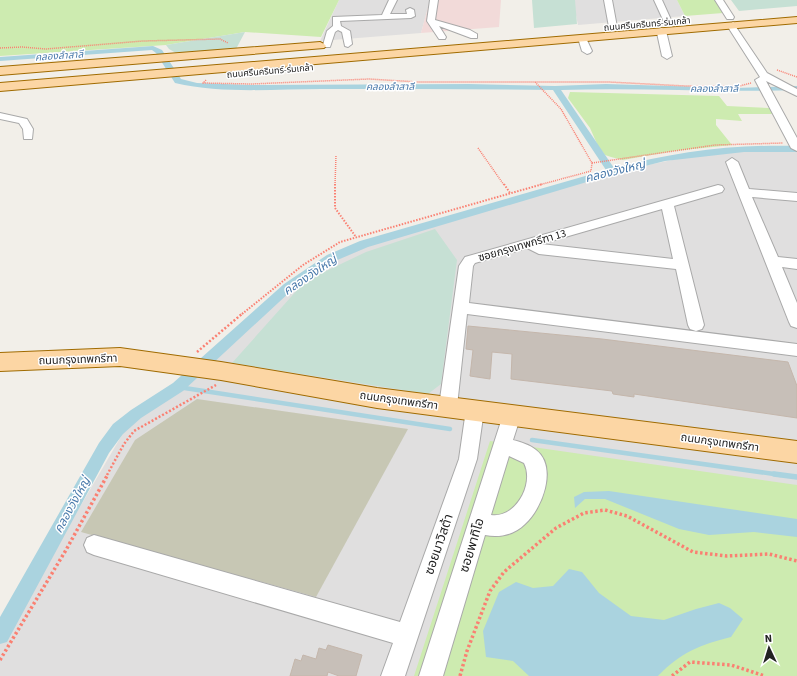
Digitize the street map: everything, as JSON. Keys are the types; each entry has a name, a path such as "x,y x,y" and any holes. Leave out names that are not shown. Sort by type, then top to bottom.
{"main road":[{"name":"ถนนศรีนครินทร์-ร่มเกล้า","path":"211,61 582,38 665,27 735,21 797,12"},
{"name":"ถนนศรีนครินทร์-ร่มเกล้า","path":"735,21 797,20"},
{"name":"ถนนศรีนครินทร์-ร่มเกล้า","path":"0,87 211,61 613,27 665,27"},
{"name":"ถนนศรีนครินทร์-ร่มเกล้า","path":"427,38 498,36"},
{"name":"ถนนศรีนครินทร์-ร่มเกล้า","path":"0,71 130,72 221,76 405,59 540,41"},
{"name":"ถนนศรีนครินทร์-ร่มเกล้า","path":"211,61 231,52 352,43"},
{"name":"ถนนศรีนครินทร์-ร่มเกล้า","path":"0,79 130,72"},
{"name":"ถนนศรีนครินทร์-ร่มเกล้า","path":"0,96 130,72"},
{"name":"ถนนกรุงเทพกรีฑา","path":"0,362 120,357 138,359 221,376 377,398 797,452"}],"street":[{"path":"385,17 393,0"},
{"path":"434,0 431,21 442,37"},
{"path":"608,0 613,27"},
{"path":"658,0 665,27 661,34 667,56"},
{"path":"719,0 740,26 765,78 770,95 797,148"},
{"path":"726,0 735,21"},
{"path":"337,27 336,19 411,16 410,10"},
{"path":"431,21 467,32 474,36"},
{"path":"337,27 346,31 352,43"},
{"path":"327,45 331,31 337,27"},
{"path":"582,38 587,51"},
{"path":"765,78 777,84 796,86"},
{"path":"765,78 796,86"},
{"path":"0,116 24,121 28,129 28,137"},
{"path":"732,162 797,322"},
{"name":"ซอยกรุงเทพกรีฑา 13","path":"448,406 466,266 470,260 718,189"},
{"path":"744,192 797,197"},
{"path":"667,203 696,325"},
{"path":"526,243 539,249 682,265"},
{"path":"772,261 797,264"},
{"path":"461,308 797,350"},
{"name":"ซอยมาวิสต้า","path":"393,676 468,459 475,410"},
{"name":"ซอยพาทิโอ","path":"431,676 512,415"},
{"path":"478,523 500,527 518,518 530,502 538,478 537,466 530,456 503,445"},
{"path":"94,545 407,636"}],"path":[{"path":"0,48 22,47 46,49 143,40 220,39 230,45 231,52"},
{"path":"221,76 220,78 204,80 203,83 251,84 369,79 418,82 609,82 686,86 739,86 765,78 778,70 796,86"},
{"path":"192,356 267,292 303,265 340,242 591,171 592,163 566,113 548,92 535,82"},
{"path":"592,163 715,145 789,143 785,136 790,134"},
{"path":"478,148 510,193"},
{"path":"336,154 336,208 356,237"},
{"path":"0,660 66,550 124,444 134,431 221,376"},
{"path":"460,676 467,651 490,591 504,572 556,528 584,513 605,510 627,516 693,552 727,556 769,554 797,562"},
{"path":"672,676 690,662 731,665 765,676"}],"shaded area":[{"path":"339,0 430,0 421,33 320,41"},
{"path":"430,0 501,0 499,27 421,33"},
{"path":"532,0 575,0 577,24 534,28"},
{"path":"573,0 677,0 685,16 578,25"},
{"path":"731,0 797,0 797,6 739,11"},
{"path":"245,32 236,49 176,53 169,49 166,45"},
{"path":"797,150 797,676 0,676 0,644 126,428 218,355 300,281 350,251 628,169 702,154"},
{"path":"435,229 457,260 441,384 428,394 232,363 299,288 322,273 366,252"},
{"path":"197,399 408,429 316,597 81,532 135,440"}],"green space":[{"path":"0,0 339,0 321,37 245,32 166,45 0,56"},
{"path":"677,0 716,0 723,13 685,16"},
{"path":"570,92 719,96 727,106 769,108 775,114 738,114 742,121 716,119 716,125 732,145 674,151 623,160 605,155 598,146 590,128 568,98"},
{"path":"490,441 797,485 797,676 414,676"}],"water":[{"path":"609,491 797,519 797,537 754,532 709,535 679,529 605,499 585,499 575,508 574,497 584,492"},
{"path":"569,569 582,572 599,593 631,616 664,620 719,603 730,608 743,619 731,637 692,650 675,661 658,676 529,676 513,661 486,657 483,631 499,592 516,582 533,588 553,586"}],"building":[{"path":"468,326 602,339 788,362 797,386 797,418 634,394 634,397 613,394 612,391 511,379 512,354 492,352 490,379 470,376 473,350 466,349"},
{"path":"328,645 362,655 356,676 339,676 328,672 327,676 290,676 295,659 301,661 303,655 316,659 319,648 326,650"}],"waterway":[{"name":"คลองลำสาลี","path":"0,59 153,48 159,52 178,81 197,85 249,87 469,86 555,88"},
{"name":"คลองลำสาลี","path":"555,88 606,86 736,90 797,88"},
{"path":"555,88 611,171"},
{"name":"คลองวังใหญ่","path":"0,635 104,448 118,429 136,414 178,387 288,287 331,258 364,244 639,164 665,158 717,151 770,148 797,149"},
{"path":"178,387 450,429"},
{"path":"532,440 781,475"},
{"path":"774,474 797,477"}]}
